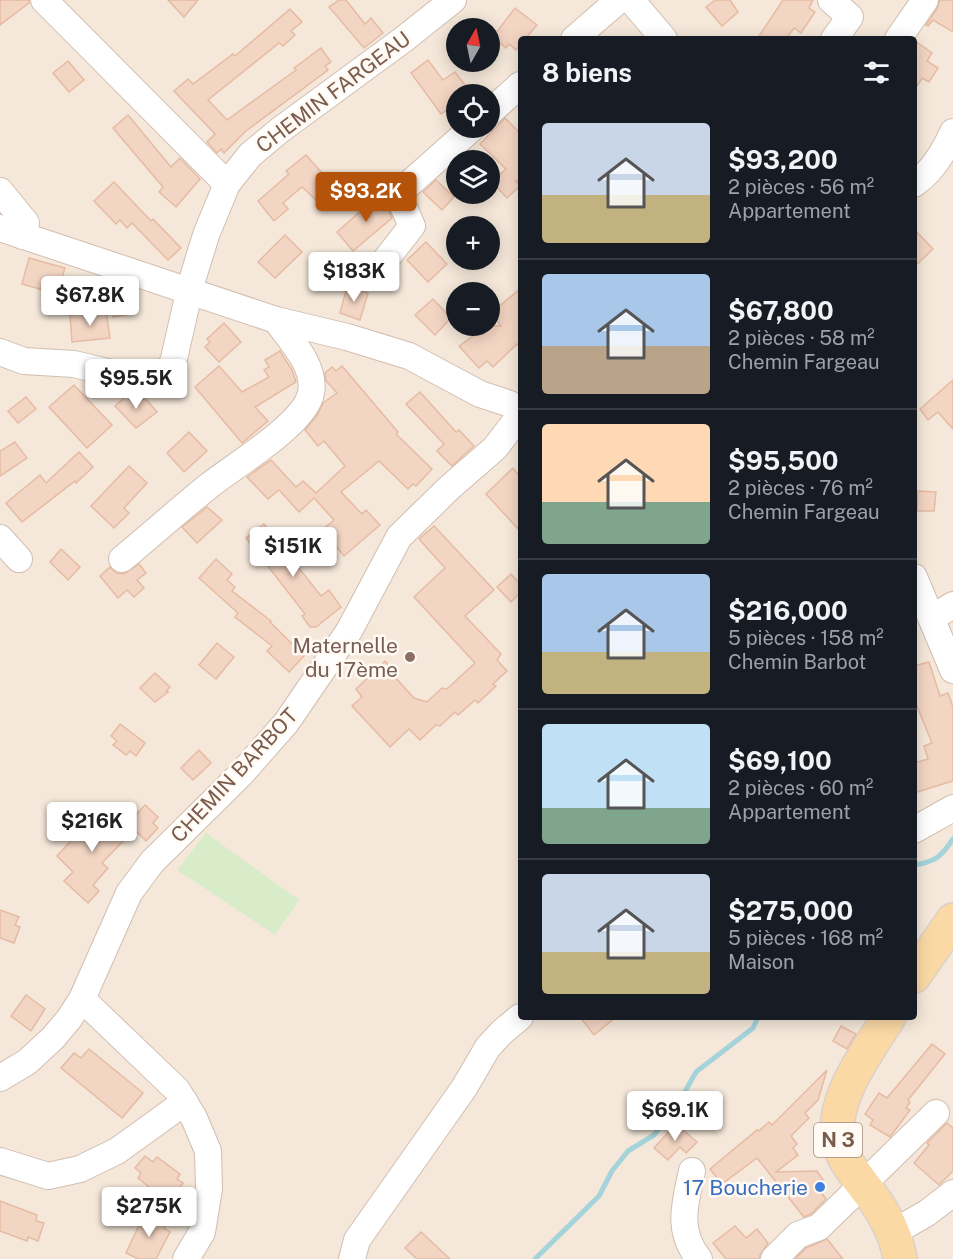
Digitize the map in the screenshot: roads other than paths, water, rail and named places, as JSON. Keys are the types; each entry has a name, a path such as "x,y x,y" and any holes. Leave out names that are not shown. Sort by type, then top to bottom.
{"main road":[{"path":"917,972 953,920"},
{"name":"N 3","path":"887,1020 845,1093 836,1124 839,1144 849,1166 874,1199 897,1246"}],"street":[{"path":"44,0 227,184"},
{"name":"CHEMIN FARGEAU","path":"0,352 24,361 74,363 128,377 144,378 166,372 173,363 206,235 227,184 250,155 279,130 404,39 453,0"},
{"path":"831,0 850,17 836,36"},
{"path":"900,36 925,0"},
{"path":"579,36 634,2 662,36"},
{"path":"500,103 518,87"},
{"path":"917,181 932,167 953,132"},
{"path":"387,258 412,226 399,193 461,138"},
{"path":"0,191 26,223 12,232"},
{"path":"12,232 276,320 347,337 409,356 480,394 517,408"},
{"path":"122,559 210,485 283,430 297,417 307,403 311,386 307,363 276,320"},
{"name":"CHEMIN BARBOT","path":"0,1078 27,1062 53,1038 69,1019 82,999 129,893 152,862 241,774 286,723 349,631 399,537 449,488 495,448 517,408"},
{"path":"0,538 19,558"},
{"path":"917,584 953,670"},
{"path":"932,618 953,605"},
{"path":"917,828 953,808"},
{"path":"82,999 177,1090 208,1151 209,1189 202,1232 186,1259"},
{"path":"352,1259 357,1240 464,1088 488,1047 518,1019"},
{"path":"0,1161 48,1176 81,1169 117,1150 185,1102"},
{"path":"774,1259 798,1235 819,1227 936,1113"},
{"path":"692,1171 683,1216 686,1237 699,1259"},
{"path":"897,1246 927,1213 953,1193"}],"waterway":[{"path":"917,864 937,858 953,839"},
{"path":"535,1259 599,1196 612,1171 628,1151 654,1135 682,1097 696,1072 753,1028 757,1020"}],"place":[{"name":"Maternelle du 17ème","path":"410,657"},
{"name":"17 Boucherie","path":"820,1187"}]}
